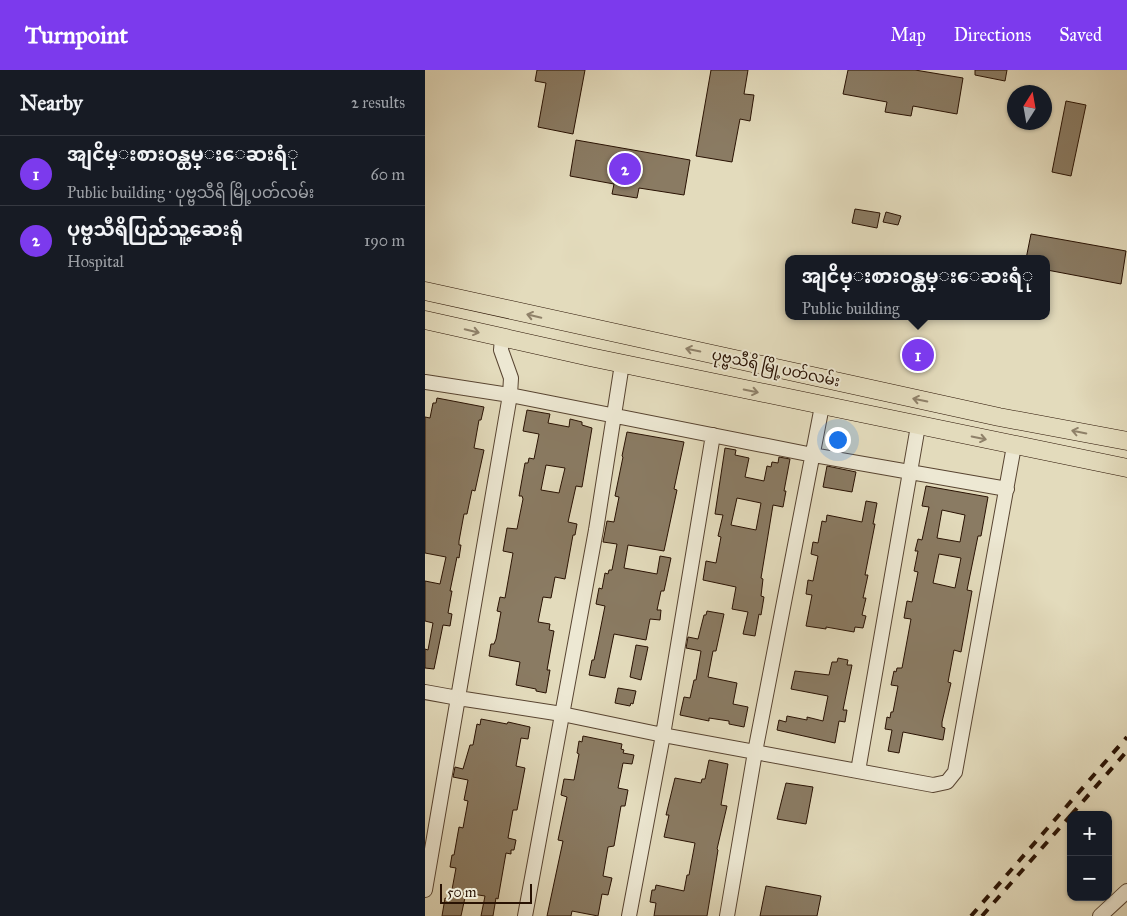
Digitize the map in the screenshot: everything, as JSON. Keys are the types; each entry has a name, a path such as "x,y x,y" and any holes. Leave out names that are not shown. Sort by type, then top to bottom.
{"main road":[{"name":"ပုဗ္ဗသီရိ မြို့ပတ်လမ်း","path":"425,291 999,417 1127,441"},
{"name":"ပုဗ္ဗသီရိ မြို့ပတ်လမ်း","path":"425,320 822,406 1127,468"}],"street":[{"path":"425,890 510,395 511,378 501,350 502,338"},
{"path":"525,916 623,364"},
{"path":"425,382 510,395 813,455 1007,489"},
{"path":"727,916 755,752 822,406"},
{"path":"858,771 918,426"},
{"path":"629,916 663,735 713,435"},
{"path":"425,692 562,714 663,735 933,785 947,782 955,772 1014,446"},
{"path":"1100,916 1127,891"}],"building":[{"path":"537,70 585,70 573,134 538,127 546,83 535,81"},
{"path":"711,70 748,70 744,94 754,95 750,121 740,119 732,162 696,156"},
{"path":"848,70 915,70 963,78 957,114 913,106 911,116 885,112 887,102 843,94"},
{"path":"975,70 1007,70 1005,81 975,75"},
{"path":"1066,101 1086,105 1071,176 1052,172"},
{"path":"576,140 690,160 684,195 639,188 637,198 612,194 614,184 570,176"},
{"path":"855,209 880,213 877,228 852,223"},
{"path":"886,212 901,216 898,225 883,222"},
{"path":"1031,234 1126,251 1121,284 1050,271 1050,255 1027,255"},
{"path":"437,398 484,407 481,420 479,420 474,448 484,450 475,491 472,490 467,514 464,514 459,541 459,545 461,545 459,558 457,557 450,591 452,591 448,613 452,614 450,626 443,625 434,669 425,668 425,649 428,650 433,623 425,621 425,581 440,584 446,557 425,553 425,417 430,418 433,403 436,403"},
{"path":"527,410 550,414 548,423 569,427 570,419 582,422 582,425 592,428 582,487 576,486 568,522 577,524 575,535 573,535 565,579 555,577 551,598 543,597 538,622 550,624 549,630 554,631 547,670 550,670 546,693 516,685 520,662 489,656 491,644 494,644 496,639 501,612 497,611 500,597 505,598 513,553 503,551 507,528 517,529 523,499 522,496 519,496 525,463 528,463 529,458 534,459 539,434 523,431","holes":["546,465 565,468 559,493 541,490"]},
{"path":"627,432 684,442 674,489 677,490 664,551 628,545 624,568 657,574 660,556 671,558 664,591 661,591 657,610 661,610 660,620 650,619 646,640 614,634 605,678 589,675 605,606 596,604 599,588 602,589 605,573 608,574 609,570 612,570 617,544 603,542 607,521 614,522 619,497 615,496"},
{"path":"725,448 736,450 735,455 749,458 745,477 764,481 767,466 771,467 772,462 778,463 779,457 790,459 783,507 773,505 761,578 763,579 761,596 764,597 755,636 743,634 748,612 732,609 736,587 703,580 706,561 716,563 721,537 718,536 723,515 715,514","holes":["737,498 761,503 756,530 731,525"]},
{"path":"827,466 856,472 852,492 823,487"},
{"path":"926,486 988,497 981,536 978,536 967,590 972,591 961,652 954,650 948,682 951,683 942,722 942,727 945,728 943,740 903,732 899,753 888,751 892,730 885,729 887,717 890,718 891,712 893,712 898,686 891,685 894,671 896,672 897,668 902,668 911,619 904,618 907,601 912,602 918,572 914,571 918,551 915,551 918,539 922,540 929,507 922,506","holes":["942,510 965,515 960,542 937,538","939,554 961,558 955,588 933,583"]},
{"path":"866,501 877,503 865,575 868,575 863,598 866,598 862,615 866,616 863,628 855,627 854,632 806,626 812,595 806,594 808,580 813,581 818,556 811,554 813,542 818,543 822,521 826,522 827,515 862,522"},
{"path":"707,611 724,614 716,651 713,651 708,677 737,683 733,704 748,707 744,727 729,724 729,721 709,718 709,721 680,715 684,697 690,698 694,680 696,680 701,651 686,648 688,637 698,639 704,615 706,615"},
{"path":"636,645 648,647 641,680 630,677"},
{"path":"838,658 848,660 847,665 852,665 843,710 847,710 845,722 839,721 835,743 777,730 779,720 786,722 787,716 807,720 807,717 823,721 828,696 791,689 795,671 829,675 832,662 837,662"},
{"path":"618,688 636,691 633,704 631,703 630,706 615,703"},
{"path":"481,719 530,727 528,739 521,738 516,766 525,768 517,810 513,810 508,838 516,840 511,854 506,853 493,916 481,916 485,896 466,893 461,916 442,916 445,898 448,899 449,894 451,895 456,868 450,867 452,855 454,855 459,827 463,828 468,801 464,800 468,780 453,777 455,767 463,769 470,745 473,745 477,724 480,725"},
{"path":"583,736 622,744 621,749 624,750 623,753 634,755 632,764 623,763 618,788 628,790 625,806 621,806 614,846 608,847 603,876 612,878 608,895 602,894 598,916 572,911 571,916 547,916 563,841 558,840 567,797 561,795 564,779 574,780 579,754 577,753 579,741 582,742"},
{"path":"709,760 728,764 721,805 727,806 717,849 707,916 654,916 656,903 650,902 652,890 655,890 656,885 684,891 695,843 664,837 669,815 666,815 675,778 701,783 702,779 705,779"},
{"path":"786,783 813,787 806,824 777,819"},
{"path":"766,886 821,896 817,916 760,916"}],"railway":[{"path":"971,916 1127,737"},
{"path":"1074,811 1127,751"},
{"path":"982,916 1067,820"}],"place":[{"name":"ပုဗ္ဗသီရိပြည်သူ့ဆေးရုံ","path":"625,169"},
{"name":"အျငိမ္းစားဝန္ထမ္းေဆးရံု","path":"918,355"}]}
